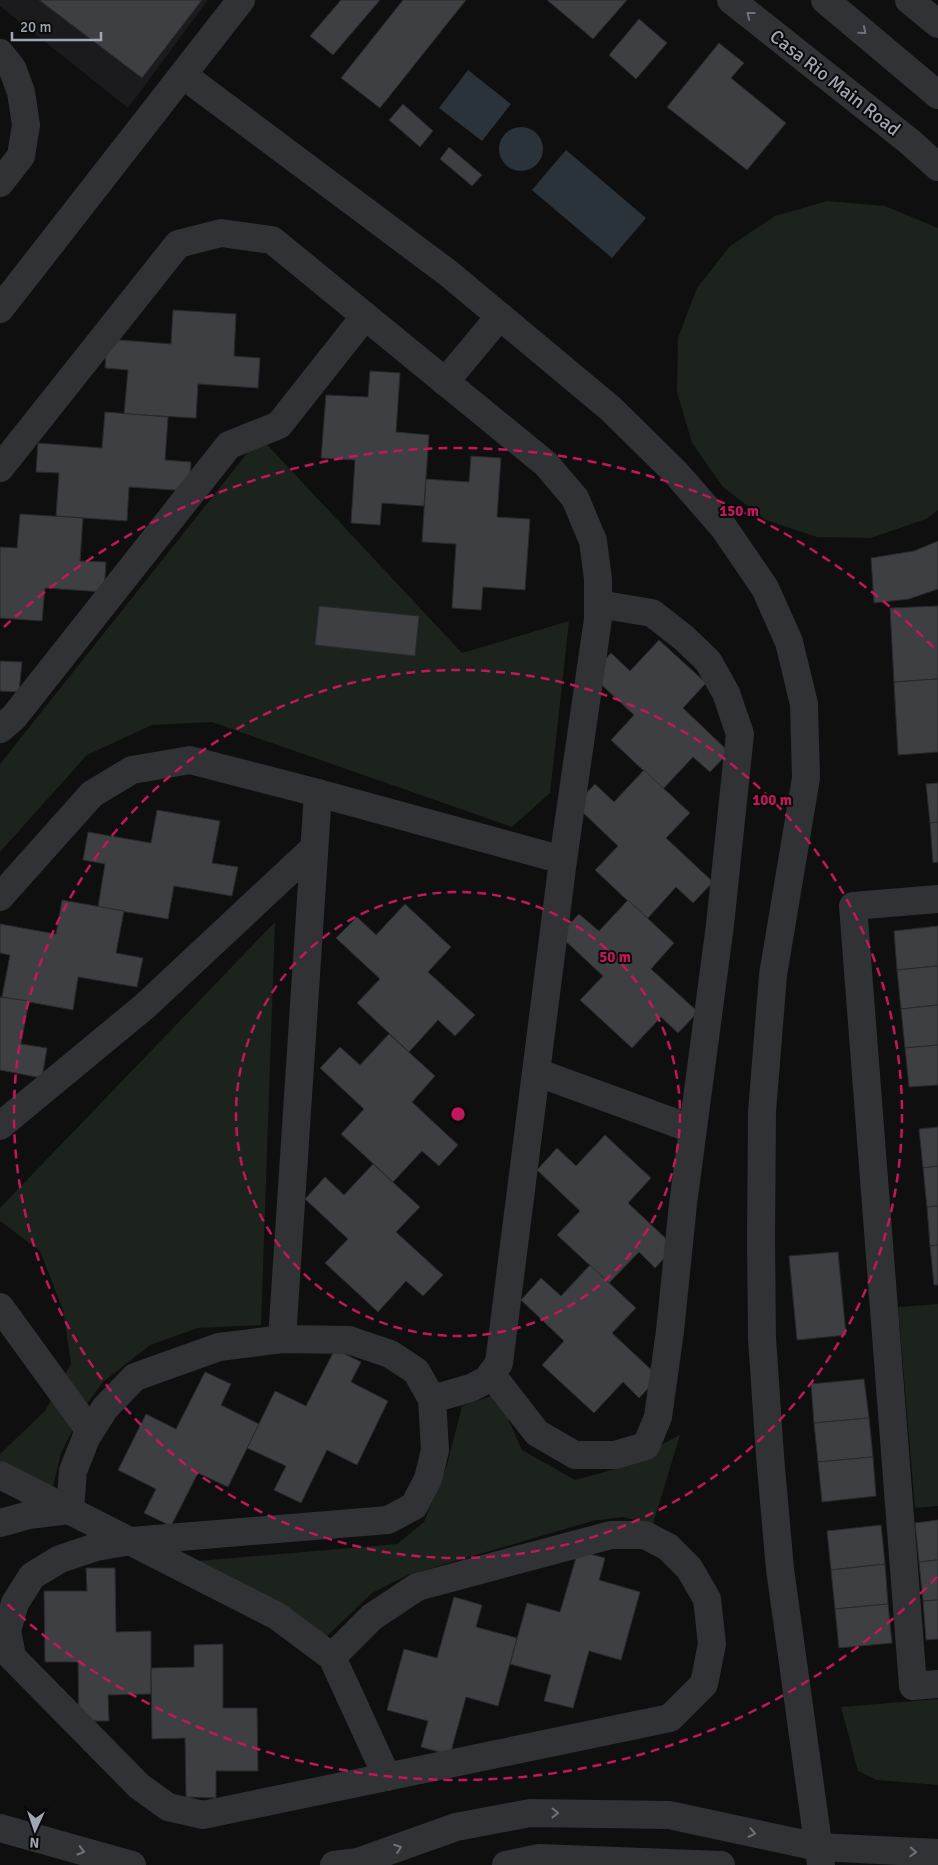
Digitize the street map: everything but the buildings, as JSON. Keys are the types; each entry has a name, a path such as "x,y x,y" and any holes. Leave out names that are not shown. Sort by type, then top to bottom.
{"street":[{"path":"0,310 242,0"},
{"name":"Casa Rio Main Road","path":"731,0 910,142 938,167"},
{"path":"825,0 938,95"},
{"path":"909,0 938,24"},
{"path":"0,53 12,68 21,92 26,125 21,156 0,183"},
{"path":"183,75 448,273 611,409 676,473 724,528 765,588 789,642 804,704 806,778 773,974 763,1102 761,1241 763,1348 780,1569 820,1856"},
{"path":"0,468 178,244 221,233 272,240 546,464 575,498 593,541 598,579 598,619 563,860 500,1363 488,1379 471,1388 432,1399"},
{"path":"0,729 14,717 229,445 279,425 365,316"},
{"path":"445,382 500,316"},
{"path":"491,1374 536,1433 575,1454 615,1455 646,1446 658,1418 692,1129 720,924 740,734 726,693 708,662 684,638 652,613 598,604"},
{"path":"0,897 92,794 132,770 190,760 563,860"},
{"path":"282,1339 318,793"},
{"path":"0,1126 145,1006 314,848"},
{"path":"938,899 853,906 913,1686 938,1684"},
{"path":"536,1072 692,1129"},
{"path":"0,1307 90,1431"},
{"path":"70,1510 73,1472 86,1438 105,1408 135,1377 219,1347 282,1339 349,1340 390,1354 416,1371 432,1399 435,1450 428,1479 414,1506 388,1520 131,1541 96,1547 60,1560 32,1576 15,1603 7,1630 12,1657 140,1786 168,1807 204,1815 670,1718 704,1684 712,1644 707,1599 689,1568 668,1548 645,1536 611,1535 417,1587 372,1617 332,1657"},
{"path":"0,1475 277,1616 332,1657 388,1777"},
{"path":"0,1523 29,1516 70,1510"},
{"path":"334,1865 358,1862 456,1827 530,1812 670,1815 820,1856 938,1853"},
{"path":"506,1865 539,1858 706,1865 705,1824"},
{"path":"0,1828 132,1865"}],"shaded area":[{"path":"0,0 208,0 128,108 0,6"},
{"path":"468,70 511,104 482,141 439,108"},
{"path":"525,127 537,133 542,140 542,158 537,165 530,170 517,171 509,168 502,161 499,145 502,137 509,130"},
{"path":"566,150 646,218 612,258 532,190"},
{"path":"827,201 885,206 938,228 938,510 926,519 871,538 817,537 766,520 723,487 692,443 677,392 678,338 697,288 730,246 775,216"},
{"path":"260,437 462,653 569,621 550,793 512,827 212,722 152,725 87,755 0,852 0,764"},
{"path":"275,922 261,1325 198,1328 150,1345 103,1382 84,1408 61,1453 53,1487 0,1461 0,1454 45,1411 71,1364 63,1310 40,1251 0,1221 0,1208"},
{"path":"938,1304 938,1506 915,1508 898,1307"},
{"path":"497,1394 522,1450 575,1480 612,1470 680,1435 653,1524 622,1517 592,1521 408,1575 372,1593 324,1639 174,1563 397,1544 424,1522 447,1465 462,1406"},
{"path":"938,1699 938,1785 877,1780 858,1771 841,1707"}]}
